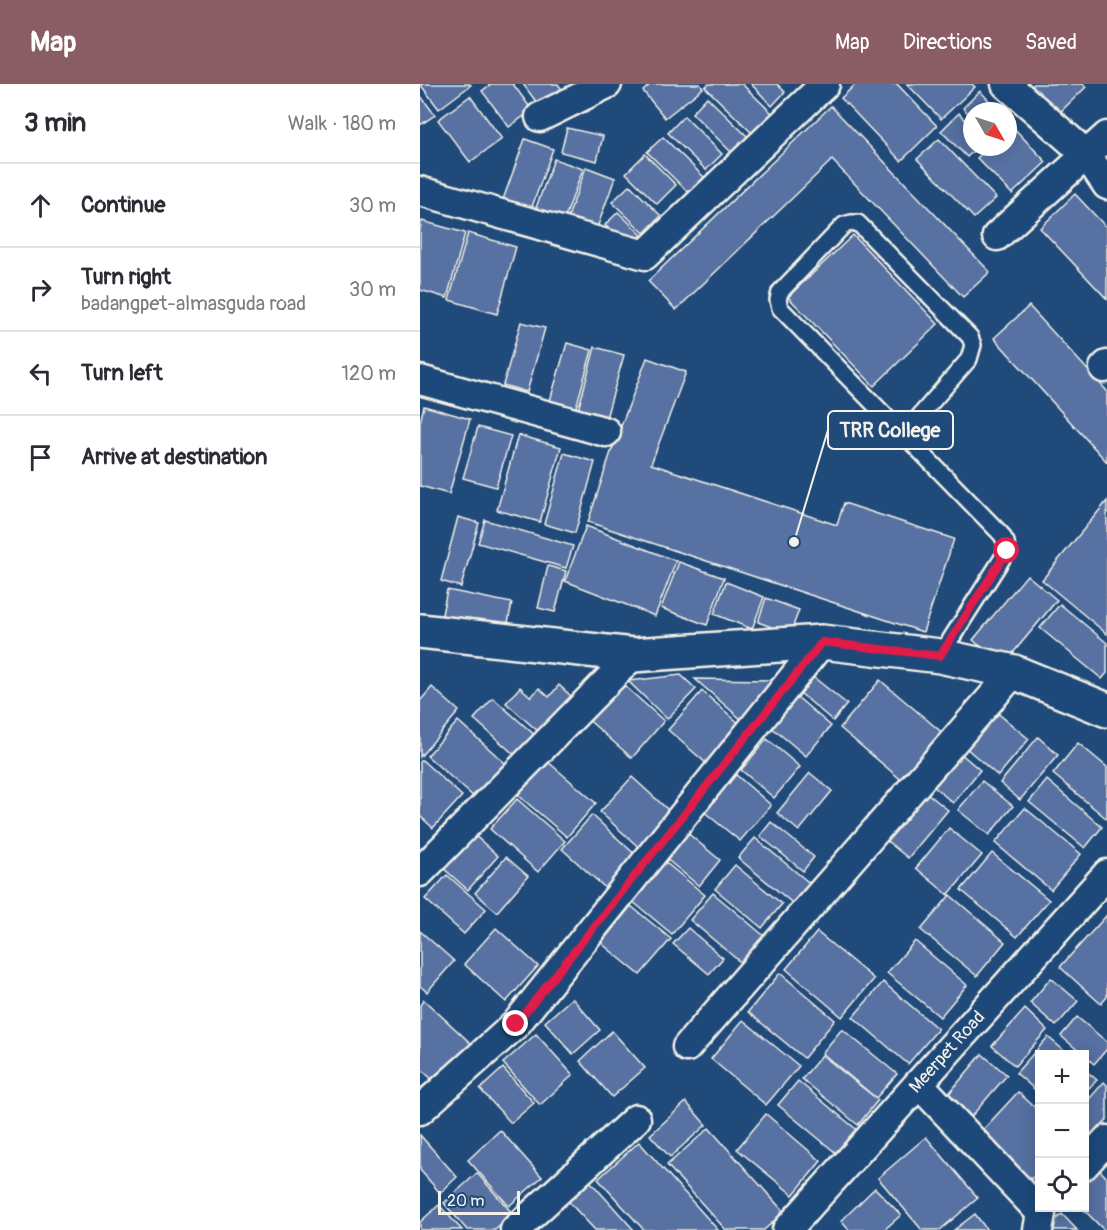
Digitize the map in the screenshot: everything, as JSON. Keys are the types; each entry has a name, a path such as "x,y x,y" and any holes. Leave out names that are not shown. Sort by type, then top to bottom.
{"street":[{"path":"540,117 607,84"},
{"path":"420,191 645,255 825,84"},
{"path":"1006,84 1097,145 1107,185"},
{"path":"997,236 1097,145"},
{"path":"420,381 606,432"},
{"path":"421,632 633,655 822,642 940,656 1014,672 1107,710"},
{"path":"420,1110 516,1024 822,642"},
{"path":"420,872 633,655"},
{"path":"687,1047 1014,672"},
{"name":"Meerpet Road","path":"792,1228 1107,874"},
{"path":"919,1084 1042,1217"},
{"path":"515,1230 636,1119"},
{"path":"1089,1159 1107,1140"}],"lane":[{"path":"904,434 969,359 973,345 970,337 858,223 851,222 844,225 780,292 778,300 780,308 1001,534 1006,542 1007,551 940,656"}],"building":[{"path":"420,84 470,84 471,85 439,109"},
{"path":"491,84 513,84 532,110 509,127 482,91"},
{"path":"523,84 558,84 565,94 543,111"},
{"path":"651,84 700,84 703,88 665,118 643,91"},
{"path":"709,84 742,84 778,119 758,139 705,87"},
{"path":"751,84 777,84 785,92 772,106"},
{"path":"856,84 897,84 937,126 901,161 841,98"},
{"path":"907,84 972,84 975,87 941,119"},
{"path":"1034,84 1083,84 1086,87 1052,120 1025,92"},
{"path":"980,91 990,102 969,102"},
{"path":"420,95 435,115 420,125"},
{"path":"470,96 502,139 470,162 438,120"},
{"path":"707,97 749,138 733,154 692,113"},
{"path":"831,106 990,272 963,297 832,160 676,310 648,281"},
{"path":"959,113 963,117 963,153 941,131"},
{"path":"684,116 722,154 706,170 668,133"},
{"path":"567,128 603,136 597,161 561,152"},
{"path":"1017,131 1046,162 1012,194 977,158 979,156 1017,156"},
{"path":"663,137 705,178 690,194 647,152"},
{"path":"525,139 553,149 529,215 501,205"},
{"path":"939,139 996,198 974,218 917,159"},
{"path":"645,154 676,185 657,204 626,173"},
{"path":"554,159 583,169 563,223 534,213"},
{"path":"586,167 615,178 597,228 568,217"},
{"path":"630,185 661,216 644,233 612,202"},
{"path":"1075,194 1107,228 1107,299 1040,228"},
{"path":"618,212 642,235 629,248 605,225"},
{"path":"422,221 465,233 447,298 420,290"},
{"path":"468,233 516,247 497,314 449,300"},
{"path":"853,235 938,324 874,386 788,297"},
{"path":"1029,306 1107,391 1107,462 994,338"},
{"path":"521,322 545,328 527,392 503,385"},
{"path":"567,343 592,350 575,411 549,404"},
{"path":"595,347 624,355 606,418 578,410"},
{"path":"647,358 686,372 651,464 837,525 844,503 954,539 923,632 588,522 610,455"},
{"path":"424,406 470,419 449,494 420,486 420,422"},
{"path":"478,427 511,436 496,487 463,478"},
{"path":"518,435 561,447 540,522 497,510"},
{"path":"564,453 595,462 575,533 544,524"},
{"path":"1107,501 1107,634 1042,580"},
{"path":"458,517 479,523 461,587 441,581"},
{"path":"485,520 573,546 566,568 478,543"},
{"path":"586,526 676,561 655,616 565,581"},
{"path":"679,562 724,578 707,625 661,608"},
{"path":"548,566 566,571 555,612 538,608"},
{"path":"1027,575 1057,600 1003,665 973,640"},
{"path":"726,582 764,597 752,629 714,614"},
{"path":"447,590 512,603 505,637 440,624"},
{"path":"766,598 799,610 790,634 758,622"},
{"path":"1060,604 1107,643 1107,673 1102,679 1040,628"},
{"path":"681,675 696,689 667,719 628,681"},
{"path":"812,676 847,704 833,721 799,692"},
{"path":"617,679 664,721 632,758 585,717"},
{"path":"695,679 779,680 743,721"},
{"path":"880,680 945,735 905,783 840,728"},
{"path":"559,685 572,697 540,733 506,703 520,687 531,697 539,688 549,697"},
{"path":"432,687 459,711 420,757 420,701"},
{"path":"702,691 741,725 707,764 668,730"},
{"path":"796,696 831,726 806,756 771,727"},
{"path":"493,698 537,737 518,758 474,719"},
{"path":"995,711 1029,739 998,776 965,747"},
{"path":"458,721 505,763 474,797 427,756"},
{"path":"1038,737 1058,755 1020,800 1000,783"},
{"path":"767,739 800,767 774,798 741,770"},
{"path":"1078,743 1107,767 1107,819 1053,774"},
{"path":"959,752 980,770 953,803 932,785"},
{"path":"422,760 462,796 433,828 420,816 420,762"},
{"path":"547,761 596,803 567,837 518,795"},
{"path":"810,773 832,791 799,831 777,813"},
{"path":"735,774 771,805 740,841 703,811"},
{"path":"632,777 677,818 645,853 600,812"},
{"path":"1047,780 1102,827 1085,848 1029,802"},
{"path":"982,781 1013,806 989,835 958,810"},
{"path":"927,793 948,810 908,858 887,841"},
{"path":"517,799 565,841 538,872 490,829"},
{"path":"1025,808 1081,854 1051,890 995,843"},
{"path":"592,815 641,860 611,893 562,849"},
{"path":"771,822 814,857 803,871 760,836"},
{"path":"949,828 982,855 948,895 916,868"},
{"path":"685,831 720,860 699,886 664,857"},
{"path":"472,833 498,856 468,890 442,867"},
{"path":"755,838 813,886 796,906 738,858"},
{"path":"992,853 1049,900 1017,937 961,890"},
{"path":"506,857 528,876 497,912 475,893"},
{"path":"665,862 705,895 672,934 632,901"},
{"path":"735,865 782,904 762,928 715,889"},
{"path":"447,875 486,909 464,934 425,899"},
{"path":"713,893 769,940 746,967 690,920"},
{"path":"950,895 1005,942 977,976 921,930"},
{"path":"631,906 671,939 640,975 601,943"},
{"path":"1107,915 1107,997 1101,1004 1060,967"},
{"path":"496,928 538,966 506,1002 464,964"},
{"path":"688,928 723,958 709,974 673,944"},
{"path":"420,931 454,961 427,992 420,986"},
{"path":"817,932 874,979 842,1017 786,969"},
{"path":"915,941 967,985 940,1017 887,973"},
{"path":"780,973 835,1020 804,1058 748,1012"},
{"path":"1051,978 1078,1001 1056,1026 1030,1003"},
{"path":"883,982 938,1029 908,1064 853,1017"},
{"path":"572,998 600,1030 573,1054 545,1022"},
{"path":"424,1000 478,1050 442,1089 420,1068 420,1005"},
{"path":"1025,1009 1047,1030 1015,1066 992,1046"},
{"path":"1077,1017 1107,1042 1107,1049 1094,1064 1089,1060 1089,1050 1078,1050 1061,1036"},
{"path":"743,1020 799,1066 766,1105 711,1059"},
{"path":"842,1029 897,1074 876,1098 822,1053"},
{"path":"612,1031 645,1068 612,1097 580,1061"},
{"path":"536,1034 573,1075 540,1105 503,1063"},
{"path":"1048,1037 1063,1050 1036,1050"},
{"path":"1035,1052 1035,1090 1016,1073"},
{"path":"982,1054 1007,1075 970,1118 946,1097"},
{"path":"822,1055 878,1100 858,1125 802,1079"},
{"path":"503,1068 534,1103 511,1123 480,1089"},
{"path":"1089,1073 1097,1080 1089,1088"},
{"path":"798,1081 856,1129 836,1153 778,1105"},
{"path":"1104,1082 1107,1085 1107,1120 1089,1141 1089,1104 1089,1099"},
{"path":"1018,1092 1035,1107 1035,1175 1031,1179 981,1132"},
{"path":"686,1102 706,1125 670,1157 650,1135"},
{"path":"766,1114 821,1161 793,1195 737,1149"},
{"path":"709,1128 784,1212 764,1230 726,1230 667,1165"},
{"path":"500,1130 542,1177 509,1206 468,1160"},
{"path":"420,1135 457,1177 440,1193 420,1170"},
{"path":"926,1137 978,1198 940,1230 922,1230 878,1178"},
{"path":"639,1142 718,1230 644,1230 598,1179"},
{"path":"1096,1166 1107,1178 1107,1230 1104,1230 1086,1212 1089,1212 1089,1172"},
{"path":"477,1173 513,1214 495,1230 467,1230 444,1203"},
{"path":"589,1180 634,1230 595,1230 567,1200"},
{"path":"875,1188 901,1215 884,1230 849,1230 841,1221"},
{"path":"439,1205 462,1230 420,1230 420,1222"},
{"path":"975,1214 987,1230 954,1230"},
{"path":"1062,1214 1077,1230 1047,1230 1047,1227"}],"place":[{"name":"TRR College","path":"794,542"}],"route":[{"path":"516,1024 822,642 940,656 1007,551"}]}
